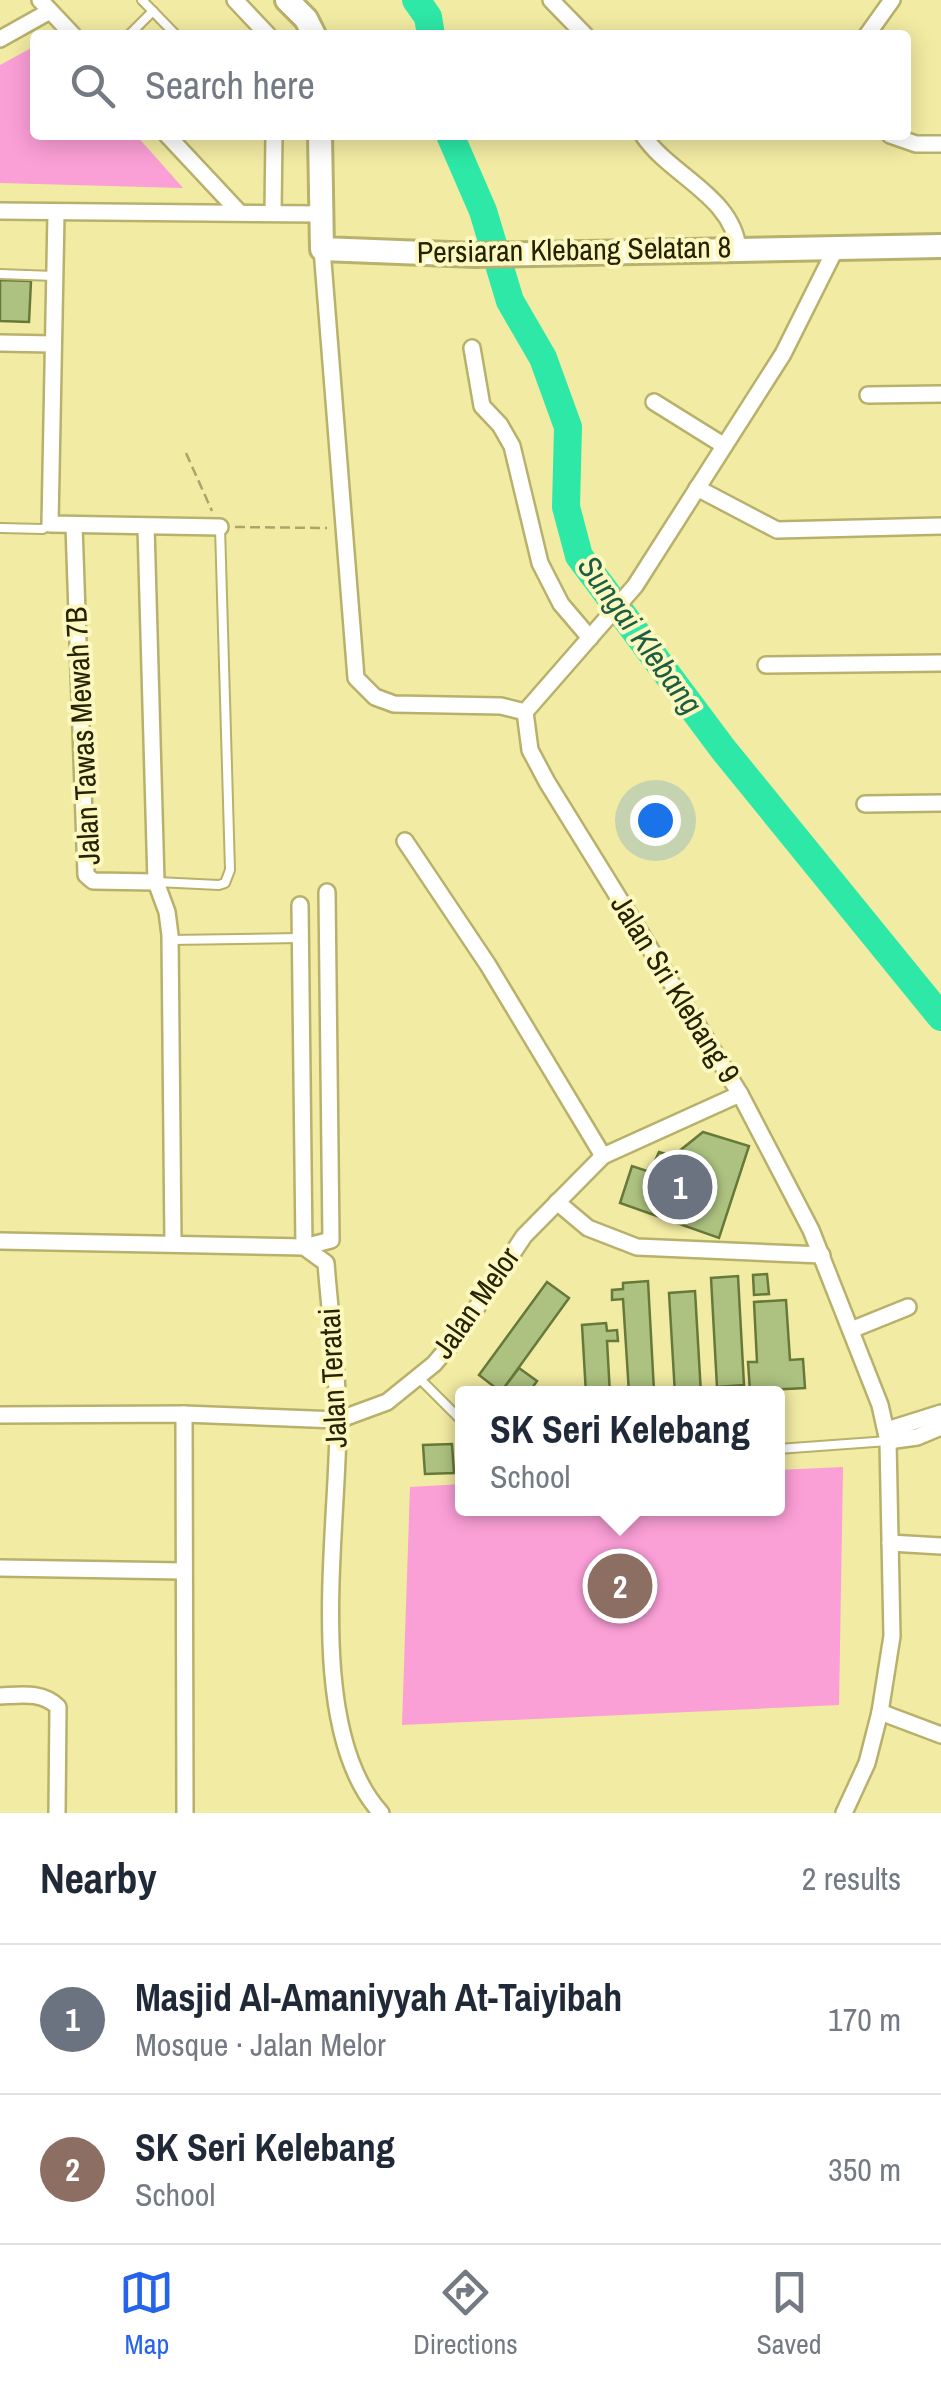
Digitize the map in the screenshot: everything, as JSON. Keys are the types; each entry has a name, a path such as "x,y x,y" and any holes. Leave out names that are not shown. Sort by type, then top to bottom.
{"street":[{"path":"236,0 263,30"},
{"path":"288,0 312,30"},
{"path":"551,0 580,30"},
{"path":"871,30 892,0"},
{"path":"0,39 45,5 68,30"},
{"path":"172,140 240,212"},
{"path":"272,212 273,140"},
{"path":"320,140 322,249 356,678 361,687 394,704 500,706 525,712 635,586 797,329 837,246"},
{"path":"647,140 699,186 729,223 738,248"},
{"path":"904,140 941,144"},
{"path":"0,210 56,214 320,214"},
{"path":"56,214 50,524 220,528"},
{"name":"Persiaran Klebang Selatan 8","path":"322,249 476,255 941,246"},
{"path":"0,343 53,344"},
{"path":"472,348 482,406 500,424 512,446 540,563 561,604 590,638"},
{"path":"868,395 941,394"},
{"path":"654,402 723,445"},
{"path":"697,488 777,530 941,526"},
{"name":"Jalan Tawas Mewah 7B","path":"74,526 86,874 93,881 156,882"},
{"path":"146,527 156,882 167,912 170,940 173,1244"},
{"path":"766,665 941,663"},
{"name":"Jalan Sri Klebang 9","path":"525,712 530,750 547,782 740,1094 822,1256 887,1435 892,1636 867,1763 844,1813"},
{"path":"866,804 941,803"},
{"path":"405,841 488,965 603,1156"},
{"path":"0,1240 304,1246 330,1240 327,892"},
{"path":"300,906 304,1246"},
{"name":"Jalan Melor","path":"0,1415 184,1414 338,1420 387,1402 419,1378 457,1337 524,1236 603,1156 740,1094"},
{"path":"557,1202 588,1228 637,1247 822,1256"},
{"name":"Jalan Teratai","path":"304,1246 326,1263 338,1420 329,1594 338,1706 357,1777 382,1813"},
{"path":"851,1330 908,1306"},
{"path":"887,1435 941,1413"},
{"path":"184,1414 185,1813"},
{"path":"887,1435 917,1437 941,1427"},
{"path":"890,1543 941,1546"},
{"path":"0,1568 183,1570"},
{"path":"0,1696 30,1694 49,1698 58,1706 57,1813"},
{"path":"880,1712 941,1734"}],"lane":[{"path":"142,0 171,30"},
{"path":"134,30 153,12"},
{"path":"0,274 54,276"},
{"path":"0,528 43,529 50,524"},
{"path":"156,882 219,885 225,884 230,870 220,528"},
{"path":"170,940 300,938"},
{"path":"419,1378 455,1414"},
{"path":"785,1448 887,1435"}],"path":[{"path":"186,453 220,528 345,528"}],"shaded area":[{"path":"30,49 30,140 140,140 183,188 0,183 0,65"},
{"path":"843,1467 839,1705 402,1725 410,1487 455,1484 455,1516 785,1516 785,1470"}],"building":[{"path":"0,280 31,281 29,322 0,321"},
{"path":"703,1132 749,1146 719,1238 620,1203 632,1166 650,1172 659,1152 673,1156"},
{"path":"767,1274 769,1294 754,1295 753,1275"},
{"path":"738,1276 744,1385 717,1386 711,1278"},
{"path":"648,1281 654,1386 629,1386 623,1299 612,1300 612,1290 623,1289 623,1283"},
{"path":"547,1282 569,1298 505,1386 493,1386 479,1375"},
{"path":"695,1291 701,1386 675,1386 669,1293"},
{"path":"786,1300 790,1360 803,1359 805,1388 750,1386 748,1362 757,1362 754,1302"},
{"path":"606,1323 607,1331 617,1330 618,1341 607,1341 610,1386 586,1386 582,1325"},
{"path":"519,1368 537,1381 534,1386 506,1386"},
{"path":"452,1444 454,1473 425,1474 423,1445"}],"waterway":[{"name":"Sungai Klebang","path":"416,0 428,17 430,30"},
{"name":"Sungai Klebang","path":"452,140 483,211 510,301 543,358 568,427 566,507 579,556 723,749 941,1017"}],"place":[{"name":"Masjid Al-Amaniyyah At-Taiyibah","path":"680,1187"},
{"name":"SK Seri Kelebang","path":"620,1586"}]}
